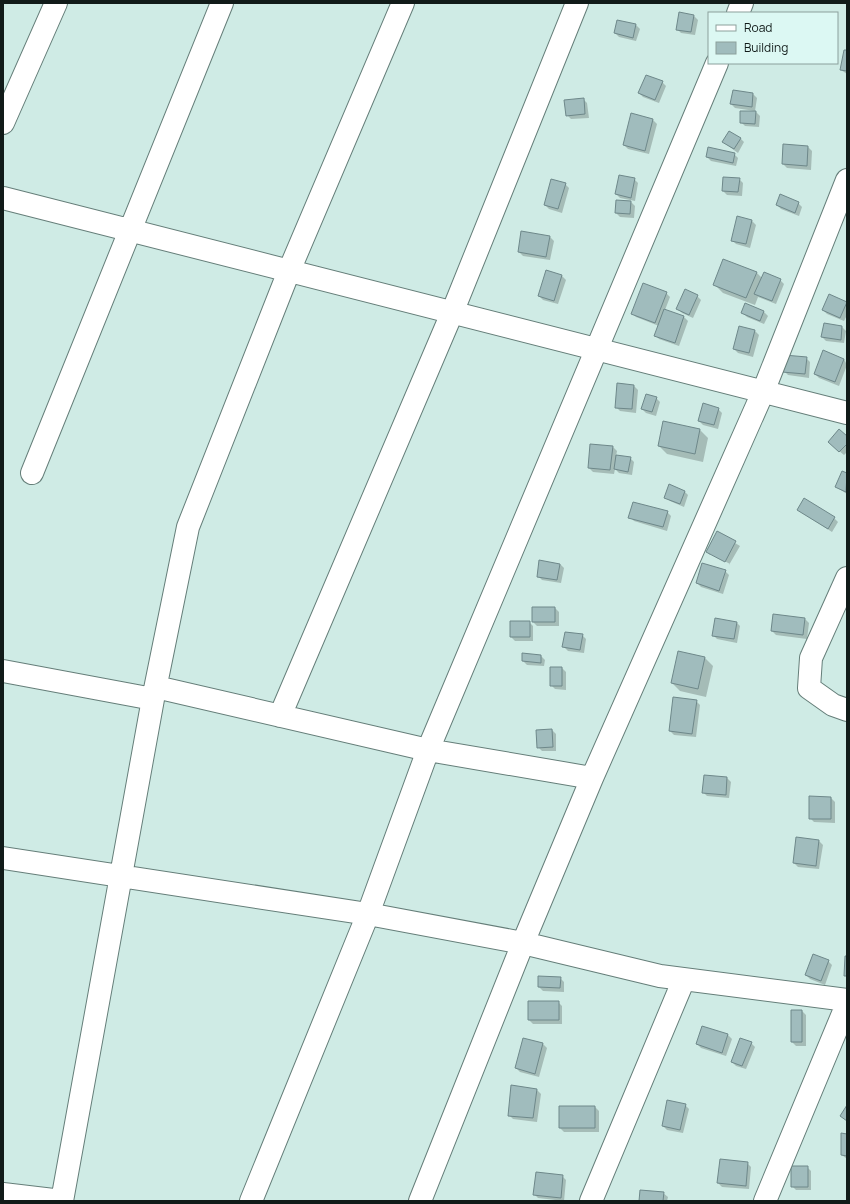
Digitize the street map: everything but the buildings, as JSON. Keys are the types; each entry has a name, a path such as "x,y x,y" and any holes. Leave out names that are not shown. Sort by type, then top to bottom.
{"street":[{"path":"3,123 56,3"},
{"path":"32,473 222,3"},
{"path":"3,1194 62,1201 154,693 188,528 288,271 403,3"},
{"path":"280,716 452,313 577,3"},
{"path":"251,1201 368,914 428,750 717,64"},
{"path":"420,1201 523,943 592,778 763,392 847,180"},
{"path":"3,198 847,413"},
{"path":"847,578 811,658 809,688 833,705 847,710"},
{"path":"3,673 154,693 280,716 428,750 592,778"},
{"path":"3,858 368,914 523,943 660,976 847,1000"},
{"path":"591,1201 684,979"},
{"path":"765,1201 847,1004"}]}
